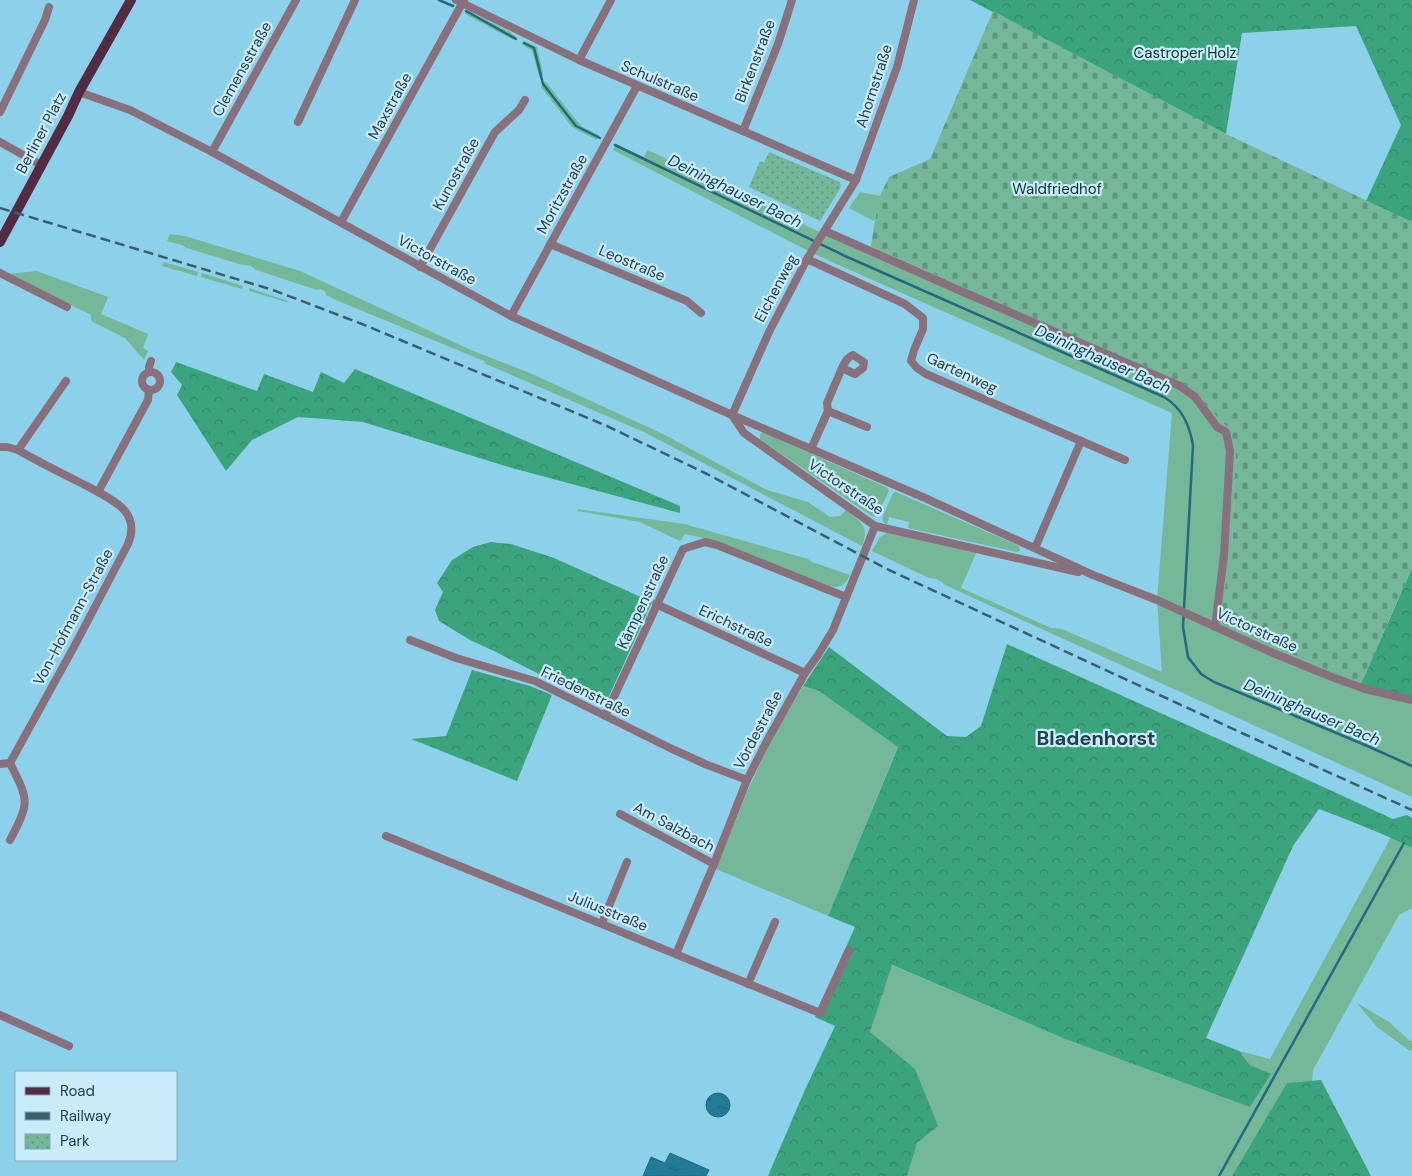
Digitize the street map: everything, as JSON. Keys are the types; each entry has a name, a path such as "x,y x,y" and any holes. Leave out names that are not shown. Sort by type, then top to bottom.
{"main road":[{"path":"79,92 131,0"},
{"name":"Berliner Platz","path":"0,242 79,92"}],"street":[{"name":"Clemensstraße","path":"212,152 296,0"},
{"path":"298,122 356,0"},
{"path":"579,60 611,0"},
{"name":"Birkenstraße","path":"743,131 778,44 792,0"},
{"name":"Ahornstraße","path":"856,180 897,67 914,0"},
{"name":"Schulstraße","path":"461,1 579,60 856,180"},
{"name":"Maxstraße","path":"341,222 461,1"},
{"path":"0,112 46,20 49,7"},
{"name":"Moritzstraße","path":"511,316 637,86"},
{"name":"Berliner Platz","path":"79,92 121,106 136,114"},
{"name":"Kunostraße","path":"420,267 495,132 519,110 526,100"},
{"name":"Victorstraße","path":"136,114 212,152 511,316 1032,546 1093,576 1158,600 1273,653 1366,689 1412,700"},
{"path":"0,142 42,165"},
{"name":"Eichenweg","path":"732,415 768,332 807,259 856,180"},
{"path":"825,231 1180,386 1195,398 1218,427 1226,432 1230,451 1224,555 1215,627"},
{"name":"Leostraße","path":"550,244 686,301 700,313"},
{"name":"Gartenweg","path":"807,259 905,304 923,318 923,329 911,361 926,374 1125,460"},
{"path":"0,273 67,306"},
{"path":"149,372 151,362"},
{"path":"811,449 828,410 828,403 842,368"},
{"path":"149,372 155,373 160,380 157,387 149,390 142,381 144,375 149,372"},
{"path":"18,450 66,381"},
{"path":"98,492 148,400 149,390"},
{"path":"828,410 866,427"},
{"name":"Victorstraße","path":"732,415 744,433 875,526 1093,576"},
{"path":"1022,559 1032,546 1081,441"},
{"name":"Von-Hofmann-Straße","path":"0,447 18,450 98,492 124,509 132,526 130,538 76,644 10,763"},
{"name":"Vördestraße","path":"676,954 747,780 805,673 833,630 875,526"},
{"name":"Kämpenstraße","path":"605,716 682,549 705,542 717,545 846,598"},
{"name":"Erichstraße","path":"656,604 805,673"},
{"name":"Friedenstraße","path":"410,640 456,658 535,681 705,764 747,780"},
{"path":"0,764 10,763 25,797 22,816 10,840"},
{"name":"Am Salzbach","path":"620,814 714,864"},
{"name":"Juliusstraße","path":"386,836 820,1013 849,950"},
{"path":"602,923 627,862"},
{"path":"748,984 775,922"},
{"path":"0,1015 70,1046"}],"green space":[{"name":"Castroper Holz","path":"970,0 1412,0 1412,222 1366,201 1401,125 1356,26 1242,33 1226,134"},
{"path":"467,10 516,37 514,40 465,14"},
{"name":"Waldfriedhof","path":"993,11 1226,134 1412,222 1412,568 1361,684 1219,622 1232,549 1236,450 1229,429 1188,387 871,246 878,200 889,177 930,159"},
{"path":"524,41 537,47 543,74 540,79 532,51 522,44"},
{"path":"545,81 581,126 599,135 597,140 572,127 541,87"},
{"path":"616,144 644,157 648,150 868,254 871,246 1188,387 1229,429 1236,450 1232,549 1220,622 1412,700 1412,797 872,551 880,537 887,533 976,553 961,588 1051,628 1062,629 1162,672 1157,600 1172,413 814,254 613,150"},
{"path":"769,152 840,182 841,187 820,221 749,187 760,161 764,163"},
{"path":"860,192 880,196 874,221 849,208"},
{"path":"170,234 185,236 300,271 471,350 530,373 663,434 767,490 808,502 830,517 840,516 846,510 859,521 864,529 862,546 644,432 486,364 484,361 336,300 326,295 325,291 256,270 251,266 239,264 167,241"},
{"path":"164,262 198,272 197,276 162,266"},
{"path":"37,271 108,297 101,314 148,334 143,348 148,351 144,360 125,338 91,321 91,315 8,274"},
{"path":"202,273 243,286 242,289 201,277"},
{"path":"249,288 288,301 249,291"},
{"path":"176,362 257,391 264,374 313,392 321,372 344,383 355,369 680,506 680,513 512,468 363,422 298,417 252,440 226,471 177,395 182,385 171,372"},
{"path":"761,433 888,488 889,491 877,516 873,517 760,439"},
{"path":"896,492 1019,546 1020,551 1017,552 908,528 909,522 889,517 887,524 884,523 882,518 893,493"},
{"path":"577,509 684,524 808,559 850,575 842,585 836,587 829,586 715,541 685,534 680,541 640,522 578,511"},
{"path":"491,542 511,544 554,558 652,602 604,707 470,640 439,621 435,610 443,592 437,583 452,560 473,547"},
{"path":"1412,568 1412,700 1361,684"},
{"path":"1007,644 1393,819 1407,815 1412,818 1412,848 1366,827 1319,809 1293,846 1206,1038 1239,1051 1250,1065 1271,1074 1250,1107 1063,1038 892,965 870,1032 915,1069 938,1126 917,1143 907,1176 768,1176 835,1026 815,1017 855,927 828,916 898,747 819,691 803,686 829,647 947,736 966,737 981,726"},
{"path":"472,670 530,686 552,695 517,781 411,739 446,736"},
{"path":"803,686 819,691 898,746 828,916 716,869 747,792 773,737"},
{"path":"1391,837 1412,848 1412,908 1399,915 1313,1070 1312,1081 1287,1083 1232,1176 906,1176 870,1032 891,965 1063,1038 1250,1065 1239,1051 1270,1059"},
{"path":"1357,1003 1389,1022 1412,1041 1412,1050 1410,1051 1377,1027"},
{"path":"1321,1080 1371,1176 1232,1176 1287,1083"}],"water":[{"path":"718,1093 727,1096 730,1105 727,1114 718,1117 709,1114 706,1105 709,1096"},
{"path":"670,1153 709,1170 706,1176 643,1176 651,1157 665,1163"}],"waterway":[{"name":"Deininghauser Bach","path":"439,0 453,6"},
{"name":"Deininghauser Bach","path":"466,11 516,39"},
{"name":"Deininghauser Bach","path":"524,43 534,48 543,84 576,126 600,138"},
{"name":"Deininghauser Bach","path":"615,145 845,256 1170,401 1184,417 1193,445 1183,627 1188,657 1201,674 1214,682 1412,766"},
{"path":"1219,1176 1404,843"}],"railway":[{"path":"0,208 273,290 362,324 607,426 707,474 889,570 1412,810"}],"district":[{"name":"Bladenhorst","path":"1096,738"}]}
